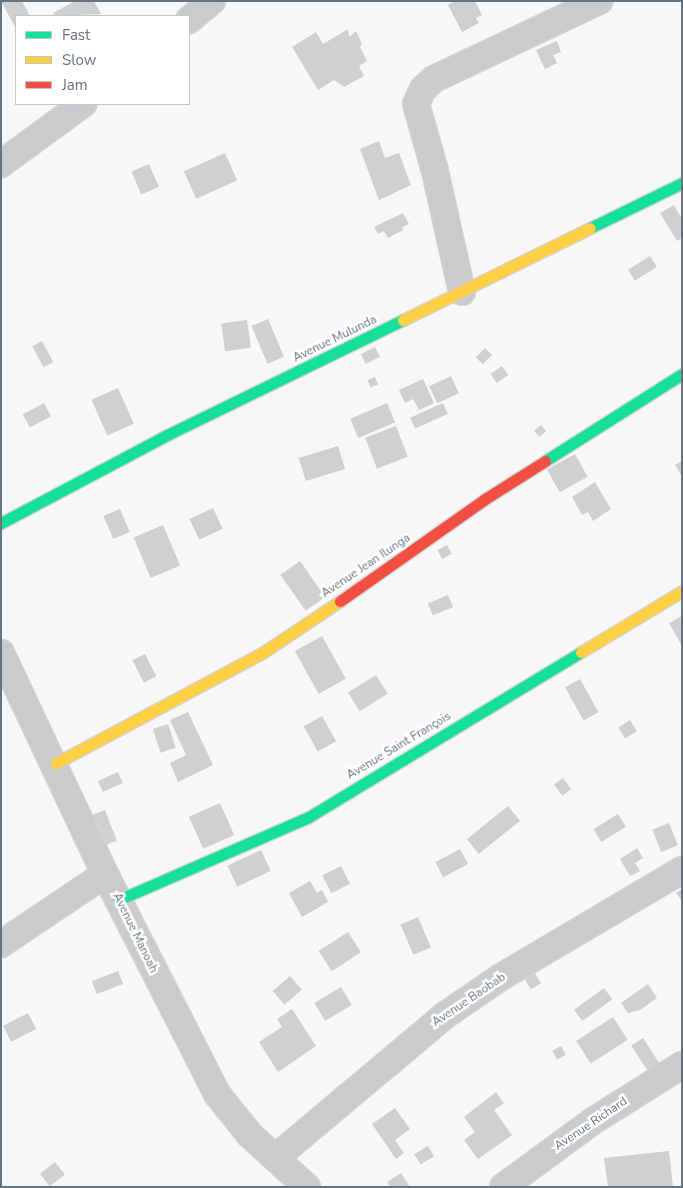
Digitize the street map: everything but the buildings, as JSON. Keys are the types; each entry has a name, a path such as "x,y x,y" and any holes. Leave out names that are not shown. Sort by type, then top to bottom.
{"street":[{"path":"190,19 212,1"},
{"path":"462,292 435,171 416,104 423,88 434,79 598,1"},
{"path":"1,164 82,105"},
{"name":"Avenue Mulunda","path":"1,523 167,435 682,183"},
{"name":"Avenue Jean Ilunga","path":"56,763 262,653 382,574 485,499 682,374"},
{"name":"Avenue Saint François","path":"118,900 307,818 682,592"},
{"name":"Avenue Manoah","path":"1,653 56,763 105,874 217,1094 250,1135 307,1187"},
{"name":"Avenue Baobab","path":"275,1158 444,1016 501,977 682,870"},
{"path":"1,944 105,874"},
{"name":"Avenue Richard","path":"503,1187 593,1121 682,1064"}],"traffic: fast":[{"path":"590,228 682,183"},
{"path":"1,523 167,435 403,320"},
{"path":"545,461 682,374"},
{"path":"118,900 307,818 581,652"}],"traffic: slow":[{"path":"403,320 590,228"},
{"path":"581,652 682,591"},
{"path":"56,763 262,653 340,601"}],"traffic: jam":[{"path":"340,601 485,499 545,461"}]}
